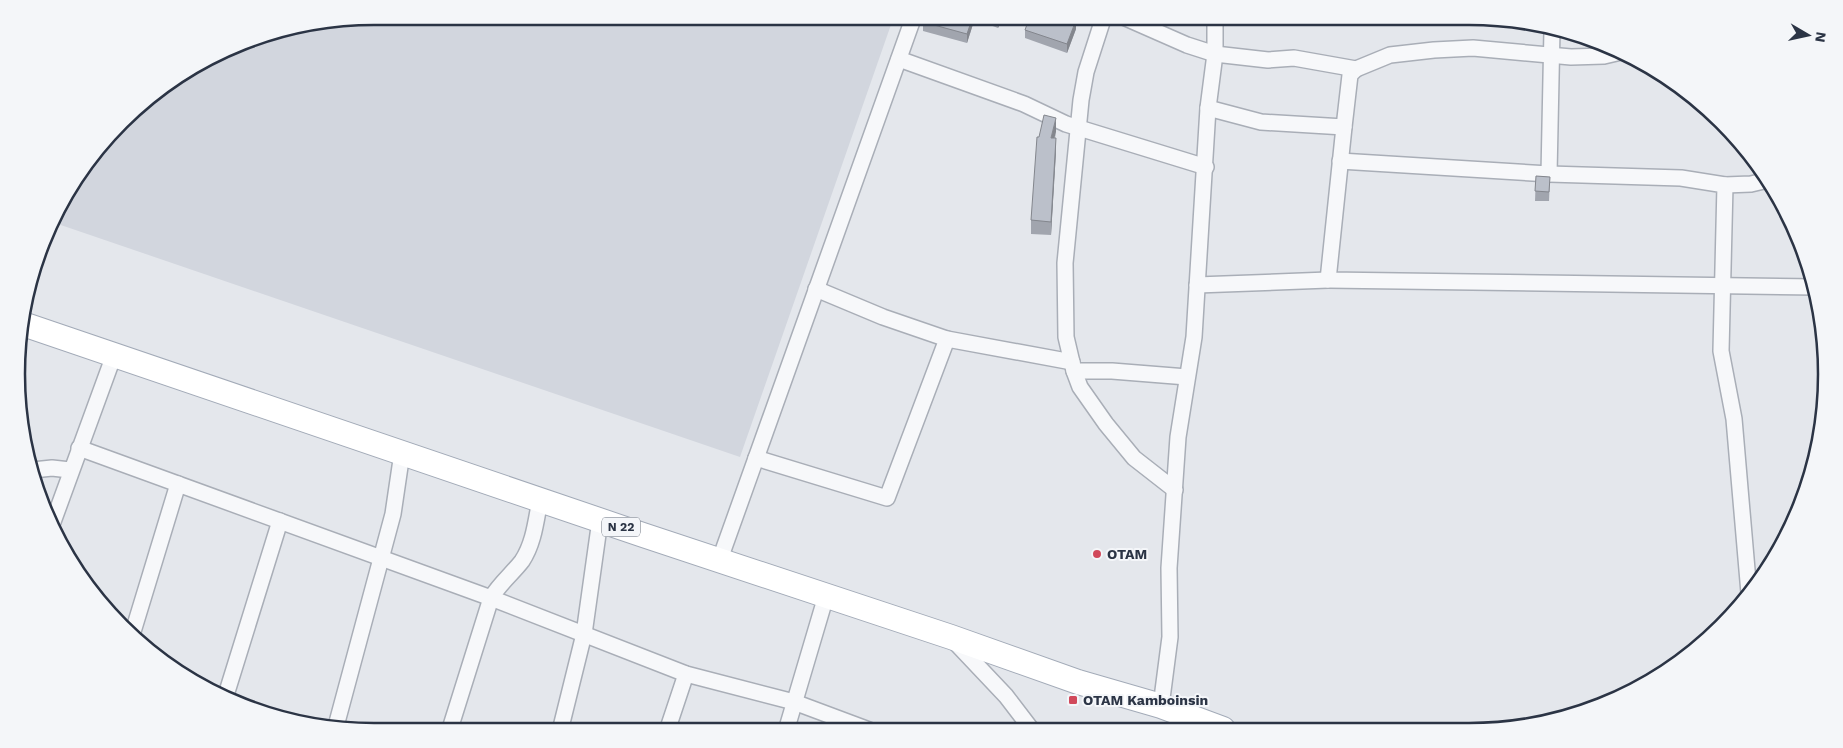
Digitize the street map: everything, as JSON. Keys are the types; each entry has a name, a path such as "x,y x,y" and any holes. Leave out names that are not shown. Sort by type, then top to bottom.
{"main road":[{"name":"N 22","path":"28,326 1078,682 1161,706 1205,723"}],"street":[{"path":"720,559 911,25"},
{"path":"1101,25 1086,72 1081,100 1080,129 1065,263 1065,321 1073,367 1080,386 1095,409 1134,458 1175,490"},
{"path":"1142,25 1214,54 1268,60 1294,58 1356,69"},
{"path":"1161,706 1170,637 1169,568 1178,437 1194,337 1215,25"},
{"path":"1549,174 1552,35"},
{"path":"1328,280 1348,80 1356,69 1390,55 1434,50 1473,48 1553,55 1609,55"},
{"path":"899,59 1024,104 1080,129 1206,166"},
{"path":"1208,108 1261,122 1344,126"},
{"path":"1340,161 1549,174 1680,178 1725,185 1760,182"},
{"path":"1725,185 1721,351 1734,419 1748,583"},
{"path":"1197,285 1328,280 1807,287"},
{"path":"816,289 883,317 947,339 1073,367 1187,377"},
{"path":"756,458 887,498 947,339"},
{"path":"55,515 70,470 114,355"},
{"path":"79,448 382,557 686,674 794,702 850,723"},
{"path":"337,721 393,514 402,453"},
{"path":"39,469 52,468 70,470"},
{"path":"134,627 178,484"},
{"path":"452,723 491,598 498,586 522,561 531,544 540,500"},
{"path":"562,723 584,634 600,520"},
{"path":"227,690 280,521"},
{"path":"788,723 826,596"},
{"path":"950,637 1006,696 1027,723"},
{"path":"670,723 686,674"}],"shaded area":[{"path":"374,25 891,25 740,457 59,224 72,199 97,162 127,127 162,97 199,72 220,61 284,37 328,28"}],"building":[{"path":"934,25 970,25 967,34"},
{"path":"1027,25 1074,25 1067,44 1025,30"},
{"path":"1044,115 1056,118 1051,138 1056,138 1051,222 1031,220 1037,137 1039,137"},
{"path":"1536,176 1550,177 1549,192 1535,191"}],"place":[{"name":"OTAM","path":"1097,554"},
{"name":"OTAM Kamboinsin","path":"1073,700"}]}
